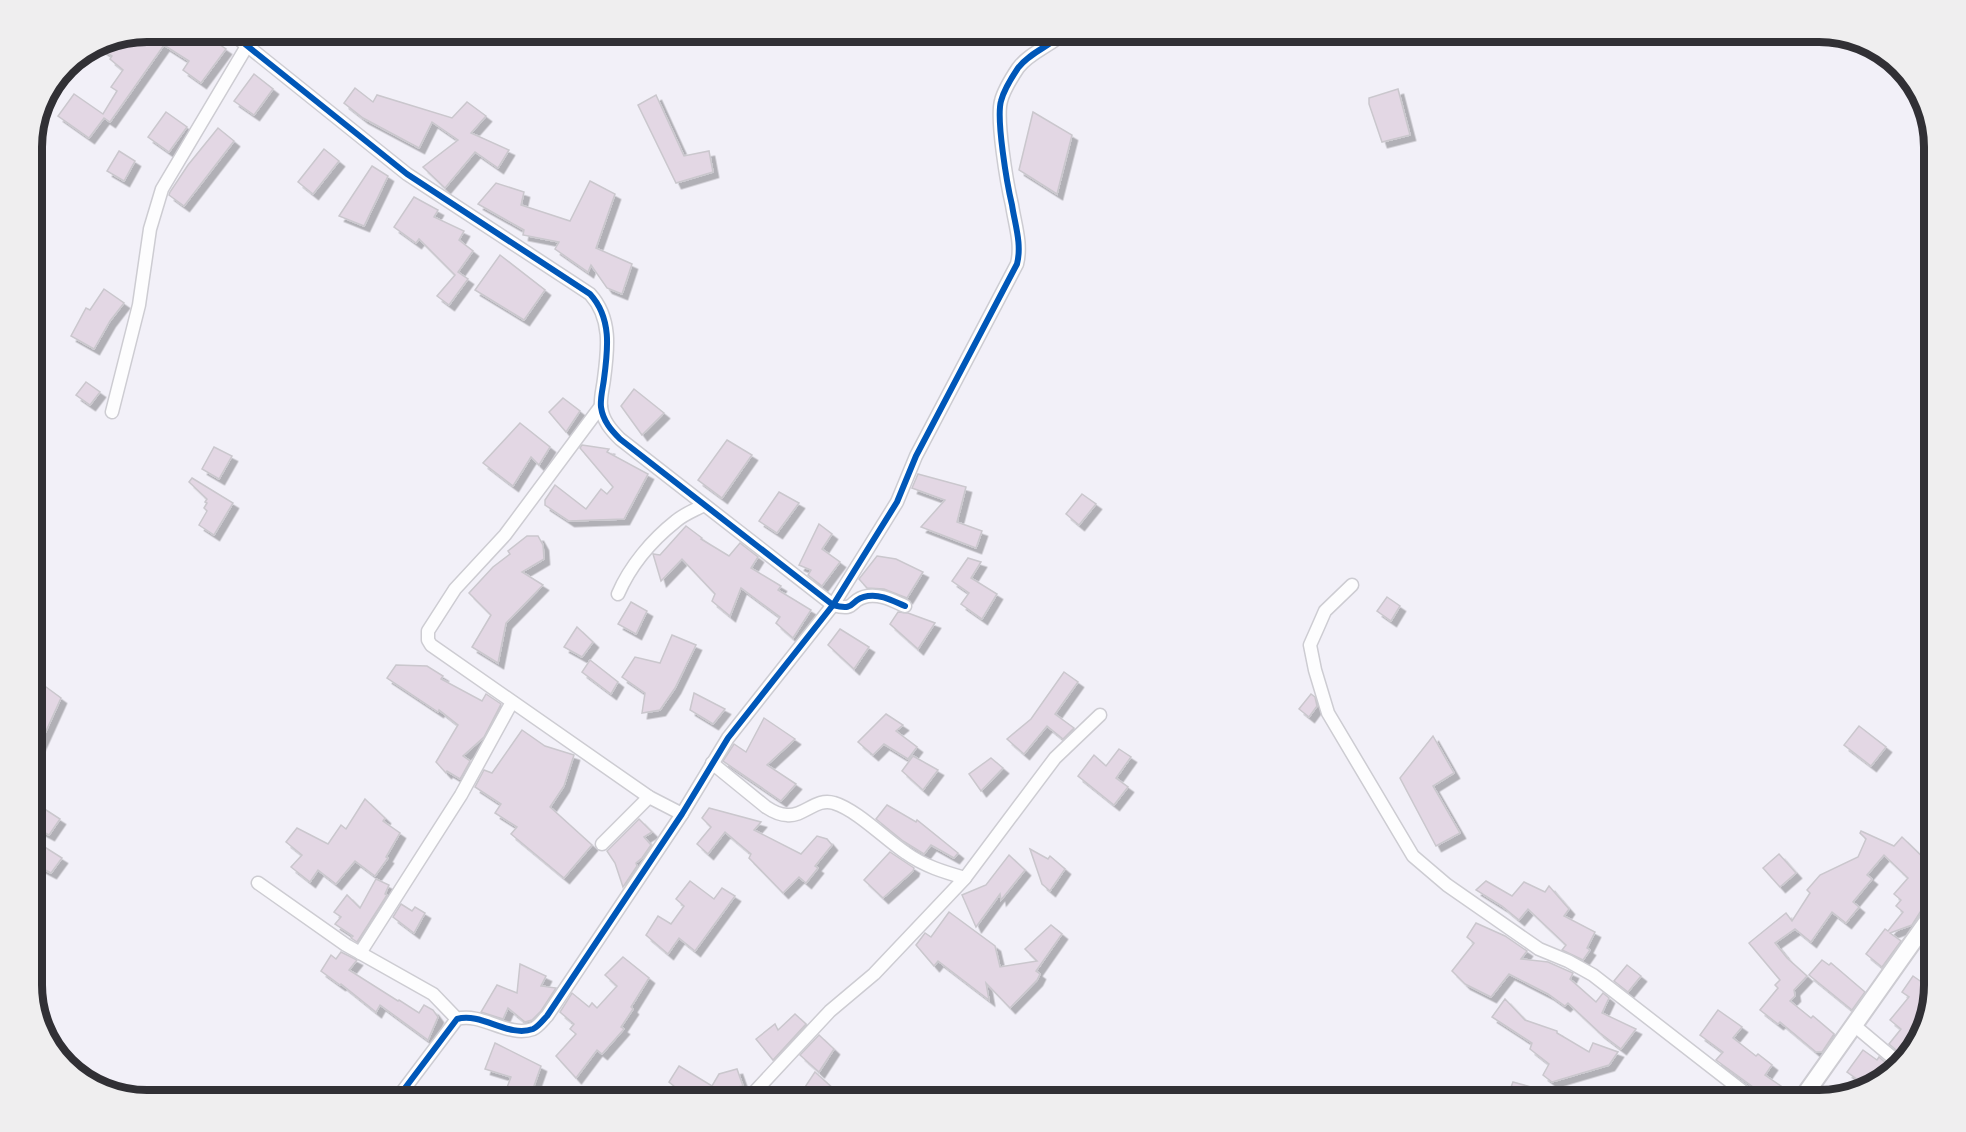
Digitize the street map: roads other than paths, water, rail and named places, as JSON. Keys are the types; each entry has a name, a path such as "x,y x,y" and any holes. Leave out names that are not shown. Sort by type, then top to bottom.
{"street":[{"path":"242,42 407,174 590,294 600,304 607,342 601,405 610,429 620,439 833,605 850,608 859,599 875,596 905,606"},
{"path":"404,1090 457,1019 465,1017 480,1019 516,1030 534,1028 547,1016 682,814 728,738 833,605 897,502 916,456 1017,264 1019,240 1011,202 1001,125 1001,101 1019,67 1028,57 1053,42"},
{"path":"112,412 139,304 150,229 162,189 247,46"},
{"path":"601,405 505,535 455,589 428,631 428,640 431,645 648,797 682,814"},
{"path":"618,594 646,550 676,520 704,505"},
{"path":"1352,585 1325,611 1310,645 1315,670 1328,713 1413,856 1447,885 1539,949 1593,975 1740,1090"},
{"path":"360,953 462,795 512,702"},
{"path":"757,1090 830,1011 874,974 965,878 1055,758 1101,715"},
{"path":"712,763 766,807 776,812 789,816 825,801 833,802 849,810 908,855 936,870 965,878"},
{"path":"602,844 648,797"},
{"path":"258,883 360,953 433,994 457,1019"},
{"path":"1809,1090 1924,926"},
{"path":"1855,1026 1894,1058"}]}
